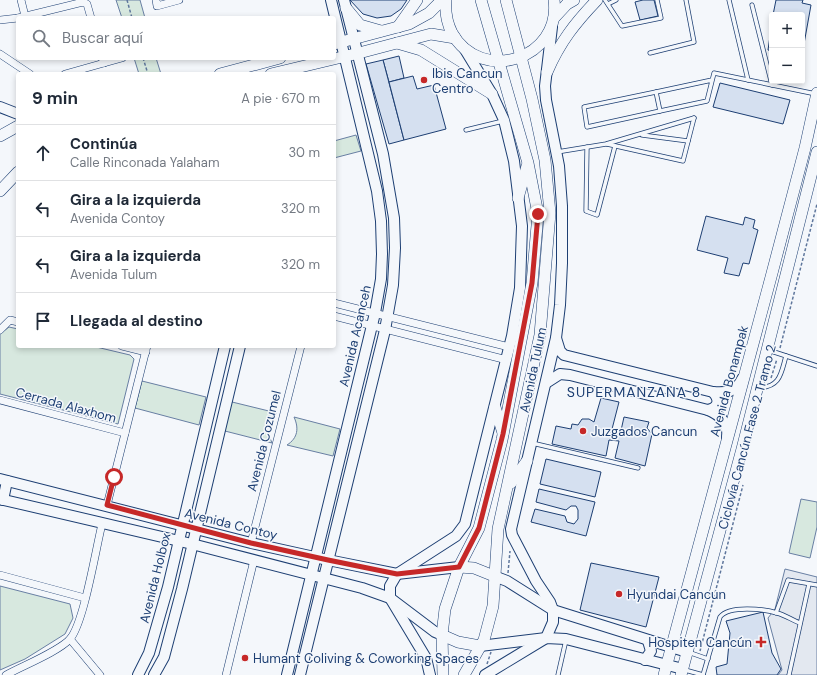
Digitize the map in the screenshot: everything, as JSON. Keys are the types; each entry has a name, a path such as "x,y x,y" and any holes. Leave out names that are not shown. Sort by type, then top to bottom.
{"main road":[{"path":"398,27 417,0"},
{"path":"338,43 398,27 429,13 442,0"},
{"path":"446,0 446,16 455,38 464,48 479,57 499,61 522,57 542,42 553,20 567,4 574,0"},
{"name":"Avenida Tulum","path":"442,635 445,609 459,567 479,528 503,434 532,283 538,214 528,163 481,0"},
{"name":"Avenida Tulum","path":"480,646 488,628 493,606 498,529 502,502 518,443 540,335 550,213 545,160 522,57 506,0"},
{"path":"553,20 554,0"},
{"path":"547,72 563,40 576,22 597,0"},
{"path":"345,4 360,25 382,31"},
{"path":"336,59 431,34 455,38"},
{"path":"396,43 421,50 492,94"},
{"path":"228,72 272,60"},
{"path":"280,72 332,60"},
{"name":"Avenida Bonampak","path":"665,670 805,148 817,93"},
{"path":"0,136 16,127"},
{"path":"682,672 763,387 767,350 817,152"},
{"path":"518,198 528,163"},
{"path":"0,191 16,174"},
{"path":"495,407 503,434"},
{"path":"502,502 514,477 526,461"},
{"path":"459,567 485,570 494,576"},
{"path":"443,675 442,635 458,642 480,646 464,675"}],"street":[{"path":"20,16 21,0"},
{"path":"156,0 158,6 179,0"},
{"name":"Avenida Acanceh","path":"331,0 334,16"},
{"path":"24,16 83,2 87,4 90,16"},
{"name":"Avenida Acanceh","path":"300,675 385,330 393,278 395,248 394,218 383,154 359,53 345,4"},
{"path":"0,20 16,18"},
{"name":"Avenida Tulum","path":"553,20 547,72 546,100 556,152 562,220 562,263 556,338 512,522 512,535 536,581 550,602 553,610"},
{"name":"Avenida Acanceh","path":"286,675 345,441 375,314 381,279 381,221 371,161 345,57 338,43 336,31"},
{"path":"430,675 426,658 390,598 390,586 397,574 456,536 465,524 507,360 520,288 522,226 514,161 504,120 492,94 464,48"},
{"path":"0,54 27,72"},
{"path":"71,72 103,61"},
{"path":"0,107 16,113"},
{"path":"336,304 509,348"},
{"path":"336,317 507,360"},
{"path":"0,330 10,320 16,322"},
{"path":"556,338 560,351 564,355 713,392 724,393 732,391 738,387 745,374"},
{"name":"Avenida Holbox","path":"138,675 151,646 168,587 181,525 225,348"},
{"path":"154,675 164,657 240,348"},
{"name":"Avenida Cozumel","path":"251,543 300,348"},
{"path":"107,505 147,349"},
{"path":"570,375 567,372 566,366 573,357"},
{"path":"546,383 560,374 570,375 708,410 718,414 724,422 728,430 726,444"},
{"path":"708,410 715,408 718,403 718,398 713,392"},
{"name":"Cerrada Alaxhom","path":"0,400 125,433"},
{"path":"4,480 2,500 192,544 362,588 390,598 435,632 442,635"},
{"name":"Avenida Contoy","path":"4,480 107,505 251,543 397,574 459,567"},
{"path":"6,675 54,650 70,639 79,624 102,524"},
{"path":"226,675 254,560"},
{"path":"0,575 85,598"},
{"path":"494,576 507,581 553,610 687,652"},
{"path":"485,671 546,638 553,622 553,610"},
{"path":"480,646 546,638 566,639 645,660 665,670 682,672"},
{"path":"70,639 100,675"},
{"path":"645,660 651,651 651,645 648,641"}],"lane":[{"path":"605,0 622,26 661,18 657,0"},
{"path":"608,4 616,0"},
{"path":"650,53 694,42 686,0"},
{"path":"729,0 748,80"},
{"path":"752,5 772,85"},
{"path":"712,80 584,107 587,127 707,101 714,73 817,93"},
{"path":"656,92 660,111"},
{"path":"556,152 606,144 694,118 683,161 606,144"},
{"path":"466,130 504,120"},
{"path":"638,135 688,141"},
{"path":"587,147 586,211 597,215 615,146"},
{"path":"767,350 817,366"},
{"path":"763,387 779,379 786,356"},
{"path":"531,443 638,468"},
{"path":"776,612 786,581 790,579 817,586"},
{"path":"789,675 809,584"},
{"path":"682,672 703,675 723,613 738,609 776,612 800,623"},
{"path":"558,675 566,639"},
{"path":"687,652 708,659"}],"path":[{"path":"127,0 131,16"},
{"path":"144,60 147,72"},
{"name":"Ciclovía Cancún Fase 2 Tramo 2","path":"763,387 778,353 817,204"},
{"name":"Ciclovía Cancún Fase 2 Tramo 2","path":"699,656 744,479"},
{"path":"507,581 510,550"},
{"path":"485,671 494,645"}],"shaded area":[{"path":"116,0 140,0 144,16 121,16"},
{"path":"135,60 157,60 160,72 138,72"},
{"path":"356,135 361,151 336,157 336,140"},
{"path":"9,327 16,329 16,348 100,348 130,355 134,359 118,424 0,394 0,334"},
{"path":"142,381 206,397 199,425 135,408"},
{"path":"228,401 277,413 269,420 266,428 272,443 221,430"},
{"path":"294,417 340,429 333,456 287,445 295,436 297,429"},
{"path":"801,499 817,502 817,527 810,558 789,553"},
{"path":"785,569 817,577 817,675 778,675 782,670 768,618 775,609"},
{"path":"0,586 70,604 73,618 65,634 25,659 0,670"}],"building":[{"path":"350,0 407,0 401,9 391,16 377,18 363,14"},
{"path":"654,0 658,16 640,20 635,2"},
{"path":"776,0 803,0 802,3 811,5 805,38 805,12 774,12"},
{"path":"399,56 404,78 389,82 383,60"},
{"path":"383,60 404,140 389,144 366,64"},
{"path":"413,76 417,89 434,85 446,129 404,140 389,82"},
{"path":"720,83 790,100 783,124 713,107"},
{"path":"706,216 743,225 745,217 755,220 753,228 758,230 749,264 743,263 739,276 724,273 728,258 697,250"},
{"name":"Juzgados Cancun","path":"601,398 619,402 611,433 620,435 624,417 649,422 647,428 652,434 645,466 615,458 619,441 609,440 606,456 552,444 556,426 571,429 572,424 578,425 582,419 589,419 594,422"},
{"path":"546,459 601,472 595,497 540,484"},
{"path":"539,489 595,502 586,536 531,522 535,509 565,516 567,522 574,524 578,519 578,510 576,506 571,506 566,510 536,502"},
{"name":"Hyundai Cancun","path":"591,563 659,577 646,627 580,610"},
{"path":"763,612 772,653 781,669 777,675 717,675 716,667 727,664 730,633 726,621"}],"place":[{"name":"Ibis Cancun Centro","path":"424,80"},
{"name":"Juzgados Cancun","path":"583,431"},
{"name":"Hyundai Cancun","path":"619,594"},
{"name":"Hospiten Cancún","path":"761,642"},
{"name":"Humant Coliving & Coworking Spaces","path":"245,658"}],"district":[{"name":"SUPERMANZANA 8","path":"634,392"}],"route":[{"path":"114,477 107,505 196,529 251,543 397,574 459,567 479,528 503,434 532,283 538,214"}]}
